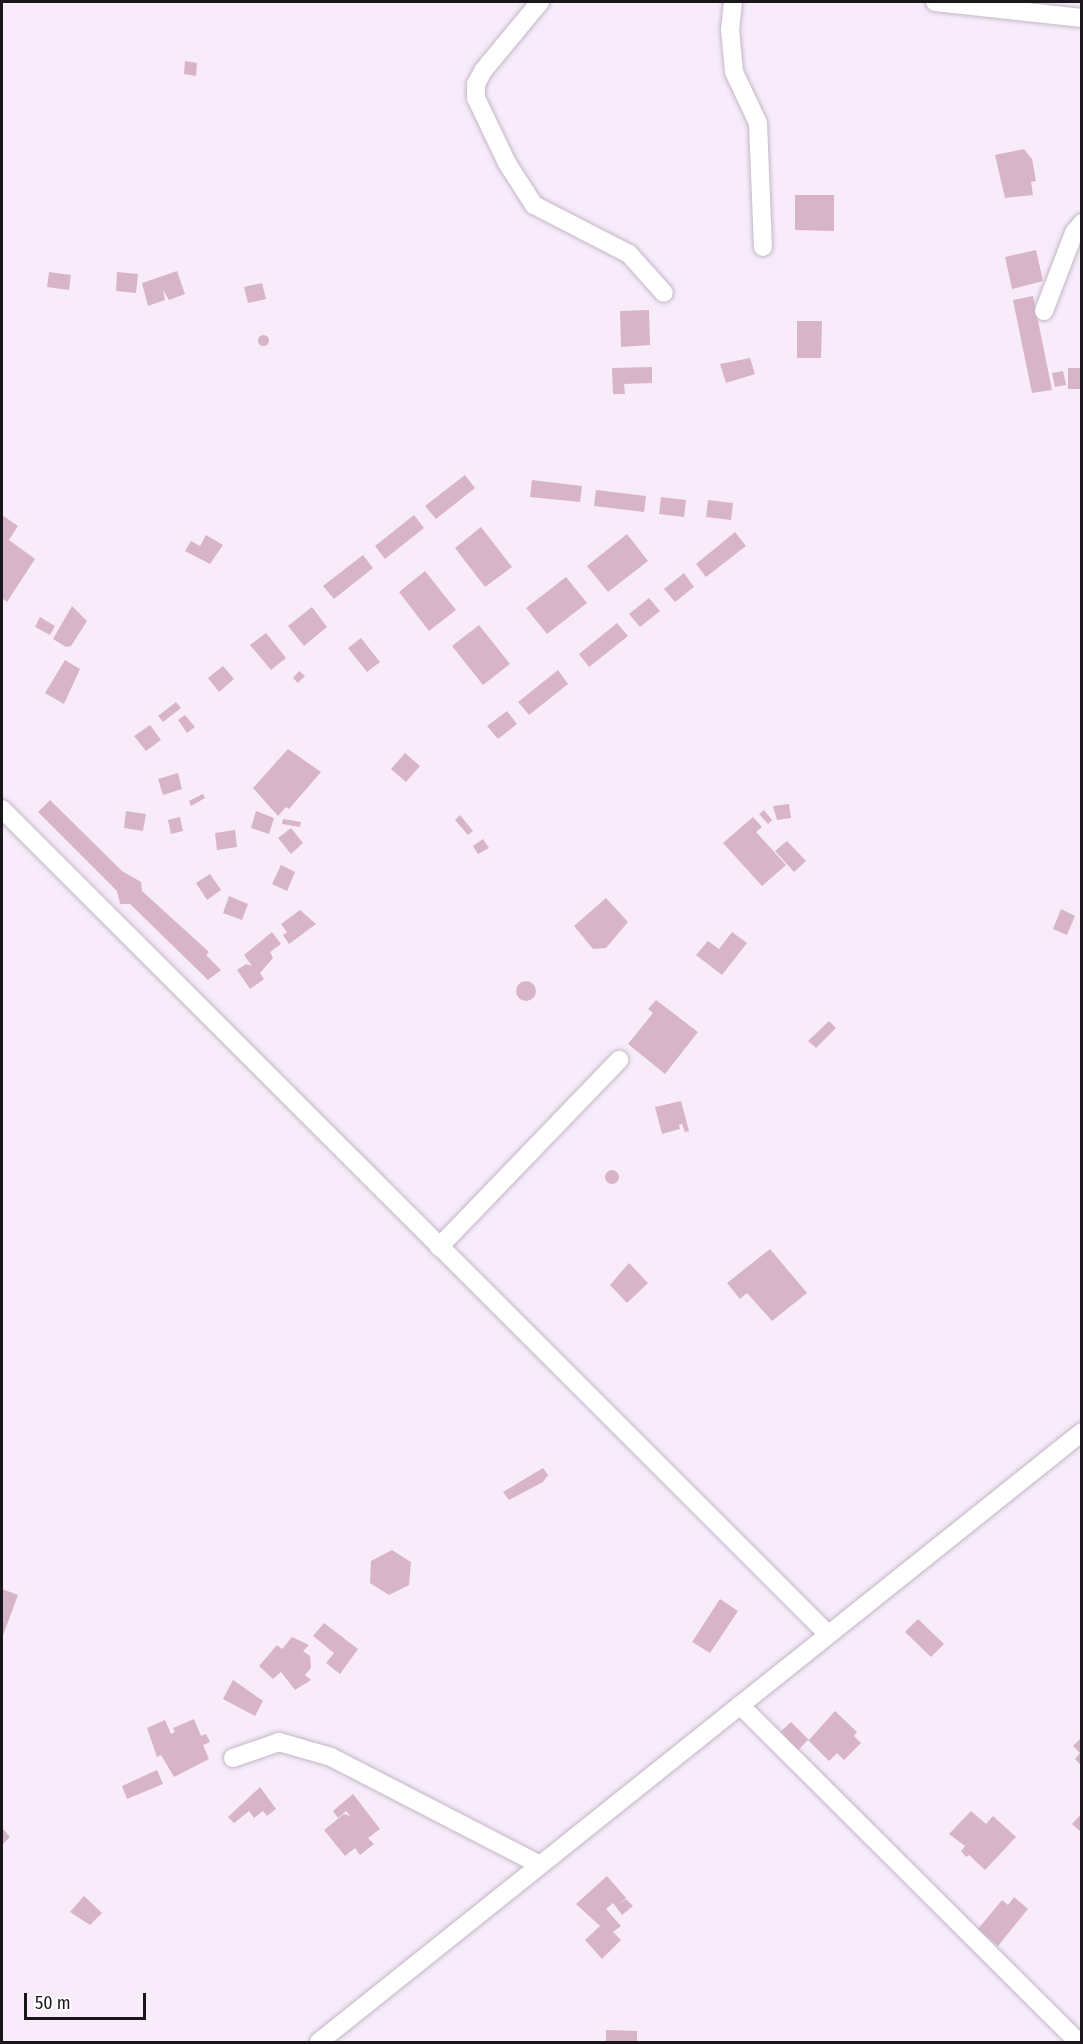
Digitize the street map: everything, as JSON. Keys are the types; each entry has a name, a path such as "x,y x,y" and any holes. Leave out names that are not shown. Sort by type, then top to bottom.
{"street":[{"path":"540,2 483,71 476,84 476,98 507,163 534,205 629,254 664,293"},
{"path":"733,2 730,29 734,72 758,123 763,247"},
{"path":"935,2 1082,18"},
{"path":"1044,311 1074,233 1082,222"},
{"path":"2,809 828,1634"},
{"path":"440,1247 619,1060"},
{"path":"319,2043 1082,1432"},
{"path":"740,1704 1078,2043"},
{"path":"233,1758 279,1742 331,1757 540,1865"}],"building":[{"path":"185,61 197,63 196,76 184,74"},
{"path":"1024,149 1032,159 1036,181 1031,182 1033,195 1005,198 995,155"},
{"path":"795,195 834,195 834,231 795,230"},
{"path":"1036,250 1043,281 1012,289 1005,257"},
{"path":"177,271 185,294 169,300 163,290 165,300 148,306 142,283"},
{"path":"49,272 71,275 69,290 47,287"},
{"path":"117,272 138,274 136,293 116,291"},
{"path":"262,283 266,299 248,303 244,287"},
{"path":"1033,296 1052,390 1032,393 1013,300"},
{"path":"649,310 650,345 621,347 620,311"},
{"path":"797,321 822,321 821,358 797,358"},
{"path":"263,334 269,340 263,346 257,340"},
{"path":"750,358 755,374 726,383 720,364"},
{"path":"652,367 652,383 624,384 625,394 613,394 612,368"},
{"path":"1068,368 1082,368 1082,389 1068,389"},
{"path":"1063,371 1066,385 1055,387 1052,373"},
{"path":"465,475 475,488 436,519 425,506"},
{"path":"532,480 582,486 580,502 530,497"},
{"path":"596,490 646,496 644,512 594,506"},
{"path":"661,497 686,500 684,517 659,514"},
{"path":"708,500 733,503 731,520 706,517"},
{"path":"2,515 18,526 9,540 35,559 7,602 2,598"},
{"path":"414,515 424,528 385,559 375,546"},
{"path":"481,527 512,567 485,587 455,548"},
{"path":"735,532 746,546 706,577 696,564"},
{"path":"627,534 648,561 608,592 587,566"},
{"path":"206,535 223,545 210,564 185,551 191,541 200,546"},
{"path":"363,555 373,568 334,599 323,586"},
{"path":"425,571 456,610 429,631 399,592"},
{"path":"684,573 694,587 675,602 664,589"},
{"path":"566,577 587,603 547,634 526,608"},
{"path":"649,598 660,611 640,627 629,614"},
{"path":"72,606 87,621 71,646 66,647 53,639"},
{"path":"312,607 327,627 304,646 288,626"},
{"path":"40,617 55,626 50,635 35,627"},
{"path":"617,623 628,636 589,667 579,654"},
{"path":"479,625 510,664 483,685 452,646"},
{"path":"266,633 286,658 271,670 250,645"},
{"path":"361,638 380,662 367,672 348,648"},
{"path":"65,660 80,669 64,704 45,693"},
{"path":"223,666 234,679 219,692 208,678"},
{"path":"558,670 568,684 529,715 518,702"},
{"path":"299,671 305,676 298,683 293,678"},
{"path":"176,702 181,708 163,722 158,716"},
{"path":"507,711 517,724 498,739 487,726"},
{"path":"185,715 195,727 187,733 178,720"},
{"path":"150,725 161,740 146,751 134,736"},
{"path":"288,749 321,772 289,809 286,807 278,816 253,788"},
{"path":"405,753 420,766 406,782 391,769"},
{"path":"178,773 182,789 163,795 158,779"},
{"path":"203,794 205,798 191,806 189,801"},
{"path":"50,800 122,871 141,882 142,891 209,952 206,955 221,970 208,980 130,904 120,904 117,891 38,812"},
{"path":"789,804 791,818 777,820 773,806"},
{"path":"764,810 772,820 768,824 759,814"},
{"path":"126,811 146,814 143,831 124,828"},
{"path":"256,811 274,818 269,834 251,828"},
{"path":"460,815 473,831 468,835 455,820"},
{"path":"180,817 183,831 171,834 168,820"},
{"path":"753,817 762,827 756,832 786,865 762,886 723,843"},
{"path":"283,819 301,822 300,827 282,824"},
{"path":"291,828 303,843 291,854 278,838"},
{"path":"235,830 237,847 217,850 215,833"},
{"path":"483,839 489,848 478,854 473,846"},
{"path":"787,841 806,861 794,872 775,851"},
{"path":"281,865 295,872 287,891 272,884"},
{"path":"210,874 221,890 207,900 196,883"},
{"path":"229,896 248,904 242,920 223,913"},
{"path":"606,898 628,922 606,948 593,949 574,926"},
{"path":"1061,909 1075,916 1067,935 1053,929"},
{"path":"300,910 316,924 289,944 283,935 287,932 281,924"},
{"path":"272,932 281,944 270,952 273,958 260,973 264,979 250,989 237,970 246,964 252,966 244,955"},
{"path":"732,932 747,943 722,975 696,955 708,941 719,949"},
{"path":"526,981 533,984 536,991 533,998 526,1001 519,998 516,991 519,984"},
{"path":"656,1000 698,1032 665,1074 628,1044 653,1013 648,1009"},
{"path":"829,1021 836,1028 816,1048 808,1041"},
{"path":"681,1101 689,1131 685,1132 682,1124 679,1125 680,1129 662,1134 655,1107"},
{"path":"609,1170 615,1170 619,1177 615,1184 609,1184 605,1180 605,1174"},
{"path":"770,1249 807,1293 772,1321 747,1293 740,1299 727,1283"},
{"path":"629,1263 648,1283 627,1303 610,1285"},
{"path":"543,1468 548,1475 543,1482 509,1500 503,1492"},
{"path":"392,1550 411,1562 409,1585 389,1595 370,1583 371,1561"},
{"path":"2,1589 18,1595 2,1638"},
{"path":"720,1599 738,1611 710,1653 692,1642"},
{"path":"918,1619 944,1644 931,1657 905,1632"},
{"path":"324,1623 358,1649 340,1674 326,1663 334,1653 313,1636"},
{"path":"292,1637 309,1645 303,1651 310,1656 311,1668 305,1675 311,1680 295,1690 281,1672 273,1679 259,1666 277,1645 282,1649"},
{"path":"233,1680 263,1701 255,1716 223,1699"},
{"path":"835,1711 857,1732 854,1736 861,1743 844,1760 837,1753 829,1761 808,1740 796,1752 778,1734 791,1722 809,1740"},
{"path":"194,1719 201,1736 206,1734 210,1742 203,1745 209,1759 174,1777 161,1755 157,1757 147,1728 165,1720 171,1734 175,1732 173,1728"},
{"path":"1082,1737 1082,1766 1075,1759 1080,1753 1073,1746"},
{"path":"157,1770 163,1784 127,1799 122,1786"},
{"path":"260,1787 276,1809 267,1816 263,1811 254,1818 249,1811 234,1823 228,1817"},
{"path":"353,1794 380,1829 368,1838 374,1844 360,1855 355,1848 345,1856 324,1830 344,1814 350,1816 346,1811 338,1818 333,1811"},
{"path":"971,1811 986,1824 993,1816 1016,1837 985,1870 969,1855 966,1857 961,1851 965,1846 949,1834"},
{"path":"1082,1813 1082,1833 1072,1824"},
{"path":"2,1828 10,1837 2,1845"},
{"path":"607,1876 626,1898 619,1904 626,1899 633,1906 622,1915 613,1903 606,1909 621,1926 613,1932 621,1940 602,1959 585,1940 600,1926 576,1904"},
{"path":"84,1896 102,1913 90,1925 70,1912"},
{"path":"1014,1897 1028,1909 998,1946 978,1929 1002,1900 1008,1905"},
{"path":"606,2030 637,2031 637,2042 606,2042"}]}
